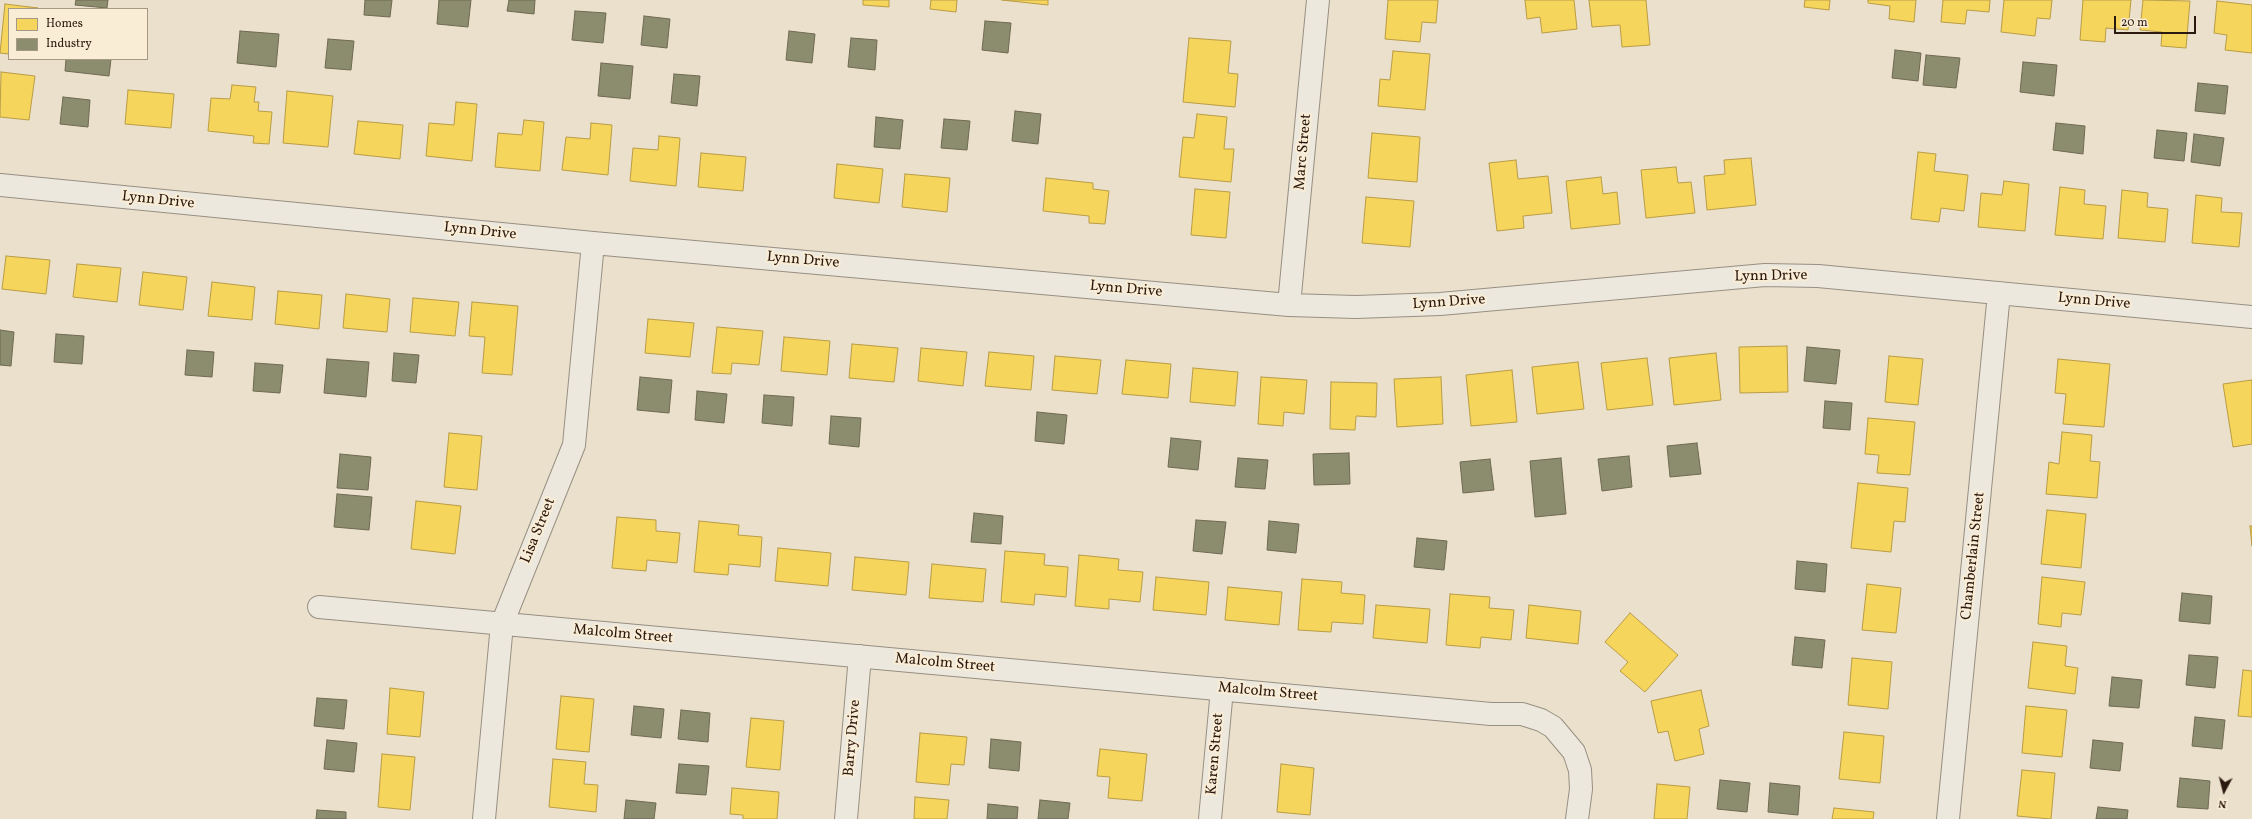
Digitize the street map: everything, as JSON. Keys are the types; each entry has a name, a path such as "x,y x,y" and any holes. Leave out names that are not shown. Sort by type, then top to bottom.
{"street":[{"name":"Marc Street","path":"1289,305 1318,0"},
{"name":"Lynn Drive","path":"0,186 593,243 1289,305 1356,307 1440,304 1765,275 1818,276 2252,317"},
{"name":"Lisa Street","path":"484,819 502,624 574,445 593,243"},
{"name":"Chamberlain Street","path":"1948,819 1999,293"},
{"name":"Malcolm Street","path":"319,607 1491,714 1522,714 1547,723 1565,738 1574,752 1580,770 1581,788 1577,819"},
{"name":"Barry Drive","path":"846,819 860,656"},
{"name":"Karen Street","path":"1210,819 1222,689"}],"building: Homes":[{"path":"863,0 889,0 889,7 863,5"},
{"path":"931,0 957,0 956,12 930,9"},
{"path":"1002,0 1048,0 1048,5"},
{"path":"1388,0 1438,0 1436,23 1422,22 1420,42 1385,39"},
{"path":"1525,0 1574,0 1577,29 1542,33 1540,17 1527,19"},
{"path":"1589,0 1646,0 1650,45 1622,47 1620,25 1592,27"},
{"path":"1805,0 1830,0 1829,10 1804,7"},
{"path":"1868,0 1916,0 1914,22 1889,19 1890,6 1868,3"},
{"path":"1943,0 1990,0 1989,12 1967,10 1965,24 1941,22"},
{"path":"2004,0 2052,0 2050,19 2037,18 2035,36 2001,32"},
{"path":"2083,0 2131,0 2128,30 2106,28 2105,42 2080,40"},
{"path":"2143,0 2190,1 2186,48 2161,46 2162,32 2140,30"},
{"path":"2217,1 2252,5 2252,53 2225,50 2227,35 2214,33"},
{"path":"5,4 38,8 8,8 8,54 0,53"},
{"path":"1189,38 1231,41 1228,73 1238,74 1235,107 1183,102"},
{"path":"1393,51 1430,54 1425,110 1378,106 1380,79 1390,80"},
{"path":"1,72 35,76 29,120 0,117"},
{"path":"232,85 256,87 254,102 259,102 258,111 272,112 269,144 253,143 254,136 208,131 211,98 230,99"},
{"path":"128,90 174,94 171,128 125,124"},
{"path":"287,91 333,96 328,147 283,143"},
{"path":"456,102 477,104 472,161 426,156 429,123 454,125"},
{"path":"1197,114 1227,117 1224,149 1234,149 1231,182 1179,177 1183,137 1194,138"},
{"path":"524,120 544,122 540,171 495,167 498,133 522,135"},
{"path":"358,121 403,125 400,159 354,154"},
{"path":"591,123 612,125 608,175 562,170 566,137 590,139"},
{"path":"1372,133 1420,137 1417,182 1368,178"},
{"path":"659,136 680,138 676,186 630,181 633,148 658,150"},
{"path":"1918,152 1936,154 1934,171 1968,175 1964,211 1941,208 1939,222 1911,219"},
{"path":"701,153 746,157 743,191 698,187"},
{"path":"1751,158 1756,205 1707,210 1704,176 1725,174 1724,160"},
{"path":"1516,160 1518,179 1548,176 1552,213 1523,216 1524,228 1497,231 1489,163"},
{"path":"837,164 883,169 879,203 834,198"},
{"path":"1676,167 1678,183 1691,182 1695,213 1646,218 1641,170"},
{"path":"905,174 950,178 947,212 902,207"},
{"path":"1601,177 1603,194 1617,192 1620,224 1571,229 1566,181"},
{"path":"1046,178 1093,183 1093,189 1109,191 1105,224 1089,223 1089,216 1043,211"},
{"path":"2004,181 2029,184 2025,231 1978,227 1981,193 2002,195"},
{"path":"2060,187 2085,190 2084,204 2106,206 2103,239 2055,235"},
{"path":"1195,189 1230,192 1226,238 1191,235"},
{"path":"2122,190 2148,193 2147,207 2168,209 2165,242 2118,238"},
{"path":"2196,195 2222,198 2221,212 2242,213 2239,247 2192,243"},
{"path":"1366,197 1414,201 1410,247 1362,243"},
{"path":"6,256 50,260 46,294 2,289"},
{"path":"77,264 121,268 117,302 73,297"},
{"path":"143,272 187,277 183,310 139,305"},
{"path":"212,282 255,287 252,320 208,316"},
{"path":"278,291 322,295 319,329 275,324"},
{"path":"346,294 390,299 387,332 343,328"},
{"path":"413,298 459,302 455,336 410,332"},
{"path":"472,302 518,306 512,375 482,373 485,337 469,336"},
{"path":"648,319 694,323 690,357 645,353"},
{"path":"717,327 763,331 759,365 732,363 731,374 712,373"},
{"path":"784,337 830,341 827,375 781,371"},
{"path":"852,344 898,348 894,382 849,378"},
{"path":"1787,346 1788,392 1740,393 1739,347"},
{"path":"921,348 967,352 963,386 918,381"},
{"path":"989,352 1034,356 1031,390 985,386"},
{"path":"1716,353 1721,400 1674,405 1669,358"},
{"path":"1055,356 1101,360 1097,394 1052,390"},
{"path":"1889,356 1923,359 1918,405 1885,402"},
{"path":"1647,358 1653,405 1607,410 1601,363"},
{"path":"2058,359 2110,364 2104,427 2063,424 2066,394 2055,393"},
{"path":"1126,360 1171,364 1168,398 1122,394"},
{"path":"1578,362 1584,409 1537,414 1532,367"},
{"path":"1193,368 1238,372 1235,406 1190,402"},
{"path":"1512,370 1517,422 1471,426 1466,375"},
{"path":"1261,377 1307,380 1304,414 1284,412 1283,426 1258,424"},
{"path":"1441,377 1443,424 1397,427 1394,379"},
{"path":"2252,380 2252,444 2233,447 2223,384"},
{"path":"1331,382 1377,383 1376,417 1356,416 1355,430 1330,429"},
{"path":"1868,418 1915,422 1910,475 1877,473 1879,455 1865,454"},
{"path":"2062,432 2092,435 2090,461 2100,462 2097,498 2046,494 2049,462 2059,464"},
{"path":"449,433 482,436 477,490 444,487"},
{"path":"1858,483 1908,488 1905,522 1894,521 1891,552 1851,548"},
{"path":"416,501 461,506 455,554 411,549"},
{"path":"2047,510 2086,514 2081,568 2041,564"},
{"path":"617,517 656,520 656,531 680,533 677,563 647,560 646,571 612,568"},
{"path":"699,521 739,525 738,535 762,537 760,567 729,564 728,575 694,572"},
{"path":"2250,526 2252,526 2252,546"},
{"path":"778,548 831,553 828,586 775,581"},
{"path":"1005,551 1045,554 1044,565 1068,567 1066,597 1035,594 1034,605 1001,602"},
{"path":"1079,555 1119,559 1118,570 1143,572 1140,602 1109,599 1109,609 1075,606"},
{"path":"855,557 909,562 906,595 852,590"},
{"path":"932,564 986,569 983,602 929,598"},
{"path":"1156,577 1209,582 1206,615 1153,610"},
{"path":"2042,577 2085,582 2081,615 2062,613 2061,627 2038,624"},
{"path":"1302,579 1342,582 1341,593 1365,595 1363,624 1332,622 1331,632 1298,630"},
{"path":"1867,584 1901,588 1896,633 1862,630"},
{"path":"1228,587 1282,592 1279,625 1225,620"},
{"path":"1450,594 1490,597 1489,608 1514,610 1511,640 1481,637 1480,648 1446,645"},
{"path":"1376,605 1430,609 1427,643 1373,638"},
{"path":"1529,605 1581,611 1578,644 1526,638"},
{"path":"1630,613 1678,655 1645,692 1620,671 1628,662 1605,642"},
{"path":"2033,642 2067,646 2065,666 2078,668 2075,694 2028,688"},
{"path":"1852,658 1892,662 1888,709 1848,705"},
{"path":"2243,670 2252,671 2252,717 2238,716"},
{"path":"390,688 424,692 420,737 387,734"},
{"path":"1701,690 1709,726 1699,729 1704,754 1675,761 1668,731 1658,733 1651,701"},
{"path":"561,696 594,699 589,752 556,749"},
{"path":"2026,706 2067,710 2062,757 2022,753"},
{"path":"751,718 784,721 780,770 746,767"},
{"path":"1844,732 1884,736 1880,783 1839,779"},
{"path":"920,733 967,737 964,765 951,764 949,785 916,782"},
{"path":"1100,749 1147,754 1142,801 1108,798 1110,777 1097,776"},
{"path":"382,754 415,757 410,810 378,807"},
{"path":"553,759 586,762 584,784 598,785 596,812 549,807"},
{"path":"1281,764 1314,768 1310,815 1277,812"},
{"path":"2022,770 2055,773 2051,819 2017,816"},
{"path":"1657,784 1690,787 1687,819 1654,819"},
{"path":"732,788 779,792 777,819 743,819 743,815 730,814"},
{"path":"915,797 949,800 947,819 914,819"},
{"path":"1834,808 1874,812 1873,819 1832,819"}],"building: Industry":[{"path":"76,0 108,0 107,8 75,5"},
{"path":"365,0 392,0 390,17 364,15"},
{"path":"439,0 471,0 468,27 437,24"},
{"path":"509,0 535,0 534,14 507,11"},
{"path":"575,11 606,13 603,43 572,40"},
{"path":"644,16 670,19 667,48 641,45"},
{"path":"985,21 1011,23 1008,53 982,50"},
{"path":"240,31 279,34 276,67 237,63"},
{"path":"789,31 815,34 812,63 786,60"},
{"path":"851,38 877,40 875,70 848,67"},
{"path":"328,39 354,41 351,70 325,68"},
{"path":"1895,50 1921,53 1918,81 1892,78"},
{"path":"1926,55 1960,58 1956,88 1923,85"},
{"path":"66,60 111,60 109,76 65,71"},
{"path":"2023,62 2057,65 2054,96 2020,92"},
{"path":"601,63 633,66 630,99 598,96"},
{"path":"674,74 700,76 697,106 671,103"},
{"path":"2198,83 2228,86 2225,114 2195,111"},
{"path":"63,97 90,100 88,127 60,124"},
{"path":"1015,111 1041,114 1038,144 1012,141"},
{"path":"876,117 903,120 900,149 874,147"},
{"path":"944,119 970,121 967,150 941,148"},
{"path":"2056,123 2085,126 2083,154 2053,150"},
{"path":"2157,130 2187,133 2184,161 2154,158"},
{"path":"2194,134 2224,138 2220,166 2191,162"},
{"path":"0,330 14,332 11,366 0,365"},
{"path":"56,334 84,336 82,364 54,362"},
{"path":"1807,347 1840,350 1836,384 1804,381"},
{"path":"187,350 214,352 212,377 185,375"},
{"path":"394,353 419,355 416,383 392,381"},
{"path":"327,359 369,362 366,397 324,393"},
{"path":"255,363 283,365 280,393 253,391"},
{"path":"640,377 672,380 669,413 637,410"},
{"path":"697,391 727,394 724,423 695,420"},
{"path":"764,395 794,397 792,426 762,423"},
{"path":"1825,401 1852,403 1850,430 1823,428"},
{"path":"1037,412 1067,415 1064,444 1035,441"},
{"path":"831,416 861,418 859,447 829,444"},
{"path":"1171,438 1201,441 1198,470 1168,467"},
{"path":"1697,443 1701,474 1670,477 1667,446"},
{"path":"1349,453 1350,484 1314,485 1313,454"},
{"path":"340,454 371,457 368,490 337,488"},
{"path":"1629,456 1632,487 1602,491 1598,459"},
{"path":"1238,458 1268,460 1265,489 1235,487"},
{"path":"1561,458 1566,514 1535,517 1530,461"},
{"path":"1490,459 1494,490 1463,493 1460,462"},
{"path":"337,494 372,497 369,530 334,527"},
{"path":"974,513 1003,516 1001,544 971,542"},
{"path":"1196,520 1226,522 1222,554 1193,551"},
{"path":"1269,521 1299,524 1296,553 1267,550"},
{"path":"1417,538 1447,541 1444,570 1414,567"},
{"path":"1797,561 1827,564 1825,592 1795,589"},
{"path":"2182,593 2212,596 2210,624 2179,621"},
{"path":"1795,637 1825,640 1822,668 1792,665"},
{"path":"2189,655 2218,657 2215,688 2186,685"},
{"path":"2112,677 2142,680 2139,708 2109,706"},
{"path":"317,698 347,700 344,729 314,726"},
{"path":"634,706 664,709 661,738 631,735"},
{"path":"681,710 710,713 708,742 678,739"},
{"path":"2195,717 2225,720 2222,749 2192,746"},
{"path":"991,739 1021,742 1019,771 989,768"},
{"path":"327,740 357,743 354,772 324,769"},
{"path":"2093,740 2123,743 2120,771 2090,768"},
{"path":"679,764 709,766 706,795 676,793"},
{"path":"2180,778 2210,781 2208,809 2177,807"},
{"path":"1720,780 1750,783 1747,812 1717,809"},
{"path":"1770,783 1800,786 1798,815 1768,812"},
{"path":"626,800 656,803 654,819 624,819"},
{"path":"1040,800 1070,803 1068,819 1038,819"},
{"path":"988,804 1018,807 1017,819 987,819"},
{"path":"2098,807 2128,810 2127,819 2096,819"},
{"path":"317,810 346,812 346,819 316,819"}]}
